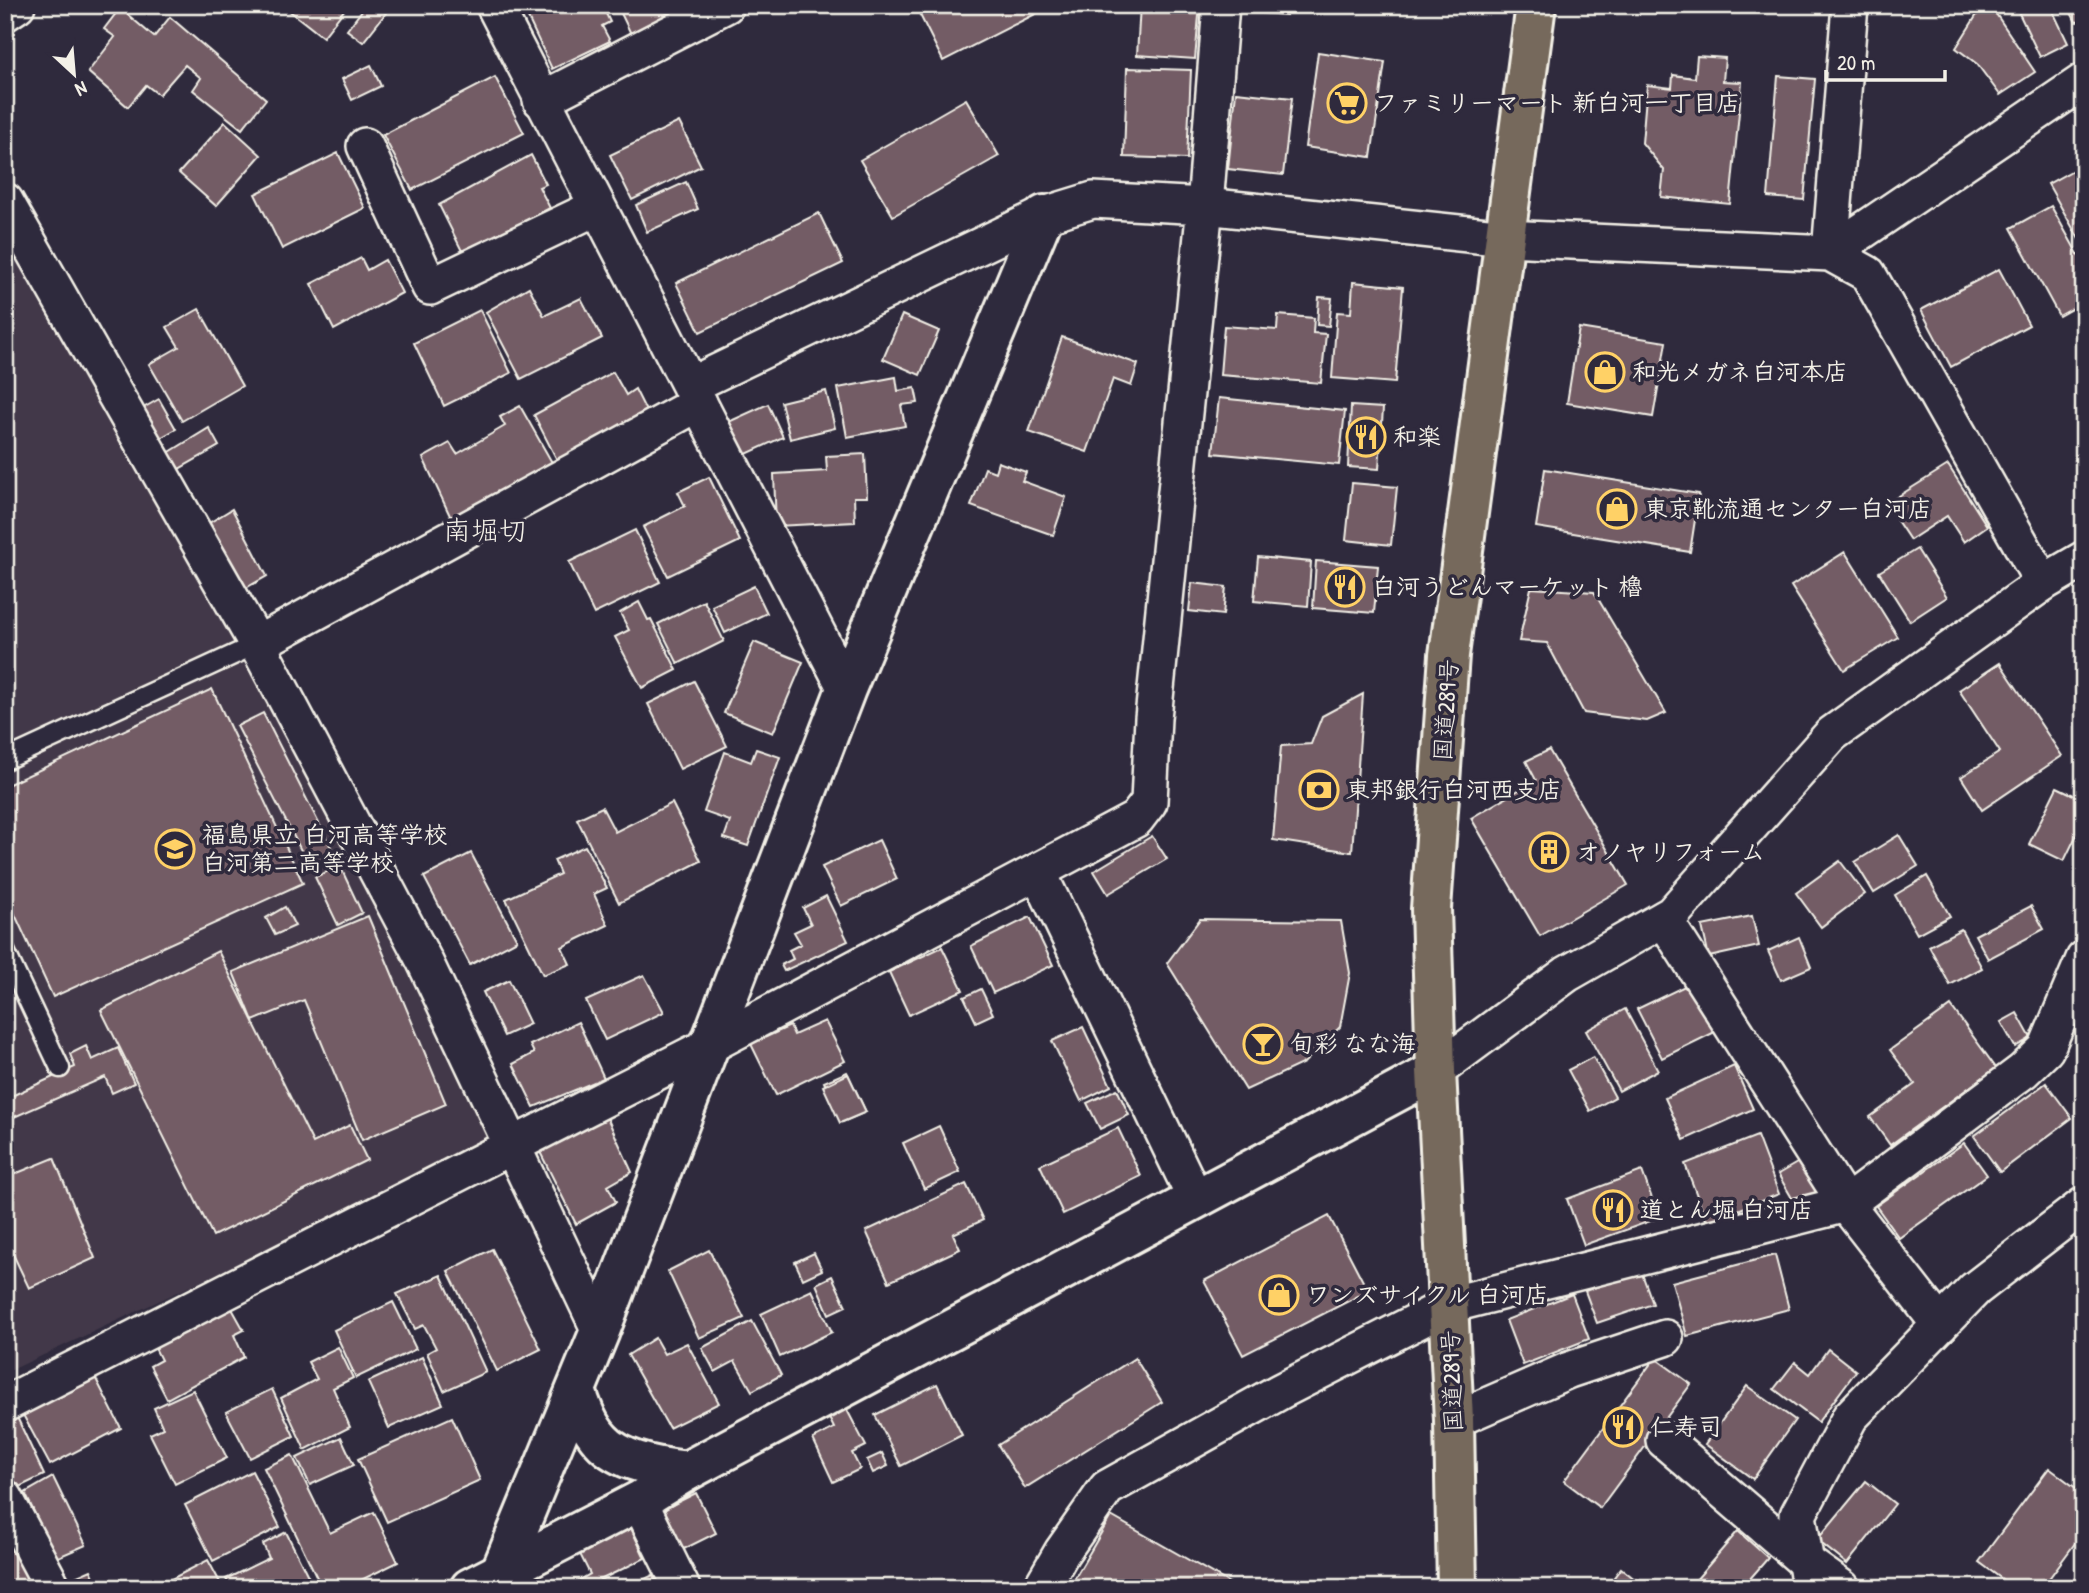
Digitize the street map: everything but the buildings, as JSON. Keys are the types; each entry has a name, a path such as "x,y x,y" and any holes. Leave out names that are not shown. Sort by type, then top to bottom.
{"highway":[{"name":"国道289号","path":"1457,1588 1454,1420 1436,1071 1431,909 1449,655 1536,5"}],"street":[{"path":"5,13 17,5"},
{"path":"494,5 846,689"},
{"path":"541,100 726,5"},
{"path":"5,1404 712,1044 1136,818 1149,802 1153,718 1205,206 1221,5"},
{"path":"1830,253 1850,5"},
{"path":"1830,253 2084,81"},
{"path":"365,146 430,287 597,207"},
{"path":"5,201 257,643 424,960 600,1331"},
{"path":"257,643 695,394 1044,215 1093,201 1205,206 1506,238 1830,253 1868,274 2043,583"},
{"path":"489,1582 576,1391 712,1044 846,689 1044,215"},
{"path":"489,1582 639,1501 687,1471 1436,1071 1567,974 1672,914 1832,734 2043,583 2084,559"},
{"path":"1038,872 1195,1198"},
{"path":"1664,919 1846,1204 1940,1325"},
{"path":"1041,1588 1062,1552 1107,1488 1281,1391 1449,1305 1846,1204 2023,1071 2046,1049 2084,959"},
{"path":"1809,1575 1798,1515 1850,1417 1975,1289 2084,1205"},
{"path":"1454,1420 1569,1370 1665,1338"},
{"path":"576,1391 586,1420 602,1442 621,1454 645,1463 687,1471"},
{"path":"1664,1440 1809,1575 1842,1588"},
{"path":"5,1498 53,1588"},
{"path":"639,1501 682,1588"}],"lane":[{"path":"5,760 257,643"},
{"path":"5,951 60,1068"}],"shaded area":[{"name":"福島県立 白河高等学校 白河第二高等学校","path":"5,242 249,668 498,1142 5,1373"}],"place":[{"name":"ファミリーマート 新白河一丁目店","path":"1347,103"},
{"name":"和光メガネ白河本店","path":"1605,372"},
{"name":"和楽","path":"1366,437"},
{"name":"東京靴流通センター白河店","path":"1617,509"},
{"name":"白河うどんマーケット 櫓","path":"1345,587"},
{"name":"東邦銀行白河西支店","path":"1319,790"},
{"name":"福島県立 白河高等学校 白河第二高等学校","path":"175,849"},
{"name":"オノヤリフォーム","path":"1549,852"},
{"name":"旬彩 なな海","path":"1263,1044"},
{"name":"道とん堀 白河店","path":"1613,1210"},
{"name":"ワンズサイクル 白河店","path":"1279,1295"},
{"name":"仁寿司","path":"1623,1427"}],"district":[{"name":"南堀切","path":"485,530"}]}
